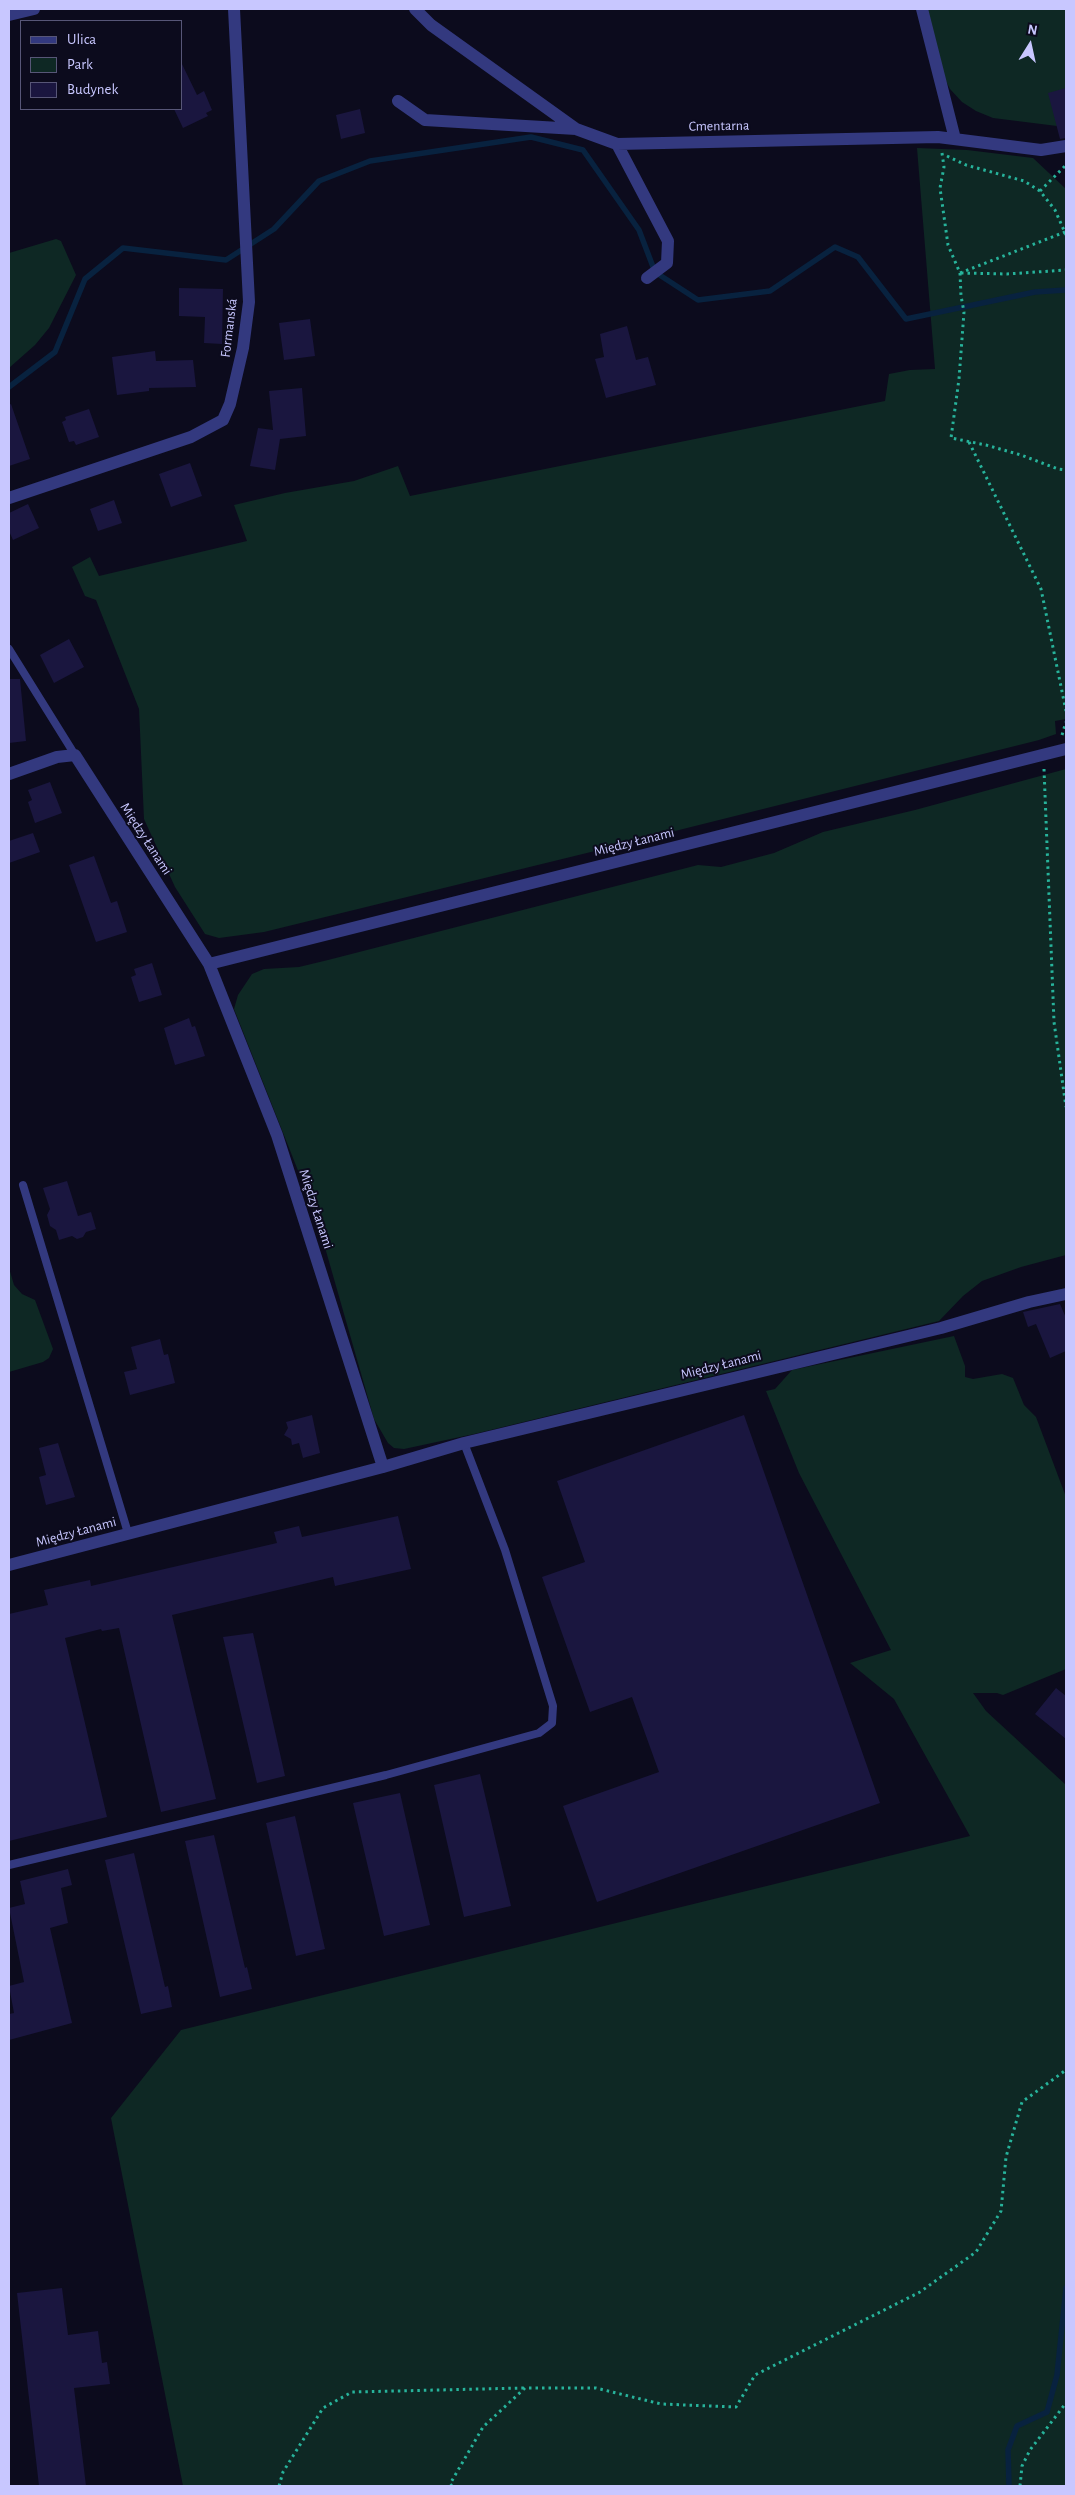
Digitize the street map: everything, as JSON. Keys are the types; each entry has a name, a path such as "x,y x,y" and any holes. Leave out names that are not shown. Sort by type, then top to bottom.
{"street":[{"path":"9,15 34,9"},
{"name":"Formanská","path":"9,498 191,437 223,420 230,404 243,348 249,302 234,9"},
{"name":"Cmentarna","path":"415,9 431,25 576,128 617,144 938,136 1041,150 1066,146"},
{"path":"922,9 954,139"},
{"path":"398,101 425,120 576,128"},
{"path":"617,144 668,241 667,263 647,278"},
{"name":"Między Łanami","path":"209,964 1066,749"},
{"path":"9,774 57,757 75,755"},
{"name":"Między Łanami","path":"75,755 209,964 277,1135 383,1467"},
{"name":"Między Łanami","path":"9,1565 383,1467 464,1443 941,1328 1029,1302 1066,1294"}],"lane":[{"name":"Między Łanami","path":"9,649 75,755"},
{"path":"23,1185 128,1534"},
{"path":"9,1865 386,1775 539,1733 552,1724 553,1706 505,1550 464,1443"}],"path":[{"path":"938,136 944,167 940,188 948,245 960,272 964,312 952,438 1021,455 1058,469 1066,470"},
{"path":"942,153 966,165 1024,181 1040,191 1055,210 1065,234 960,272"},
{"path":"1040,191 1066,165"},
{"path":"960,272 1007,274 1066,270"},
{"path":"969,442 1041,589 1066,711"},
{"path":"1043,756 1054,1022 1066,1107"},
{"path":"280,2486 283,2472 323,2408 352,2392 596,2388 661,2404 736,2407 755,2375 920,2292 976,2252 1001,2211 1006,2157 1022,2102 1066,2070"},
{"path":"452,2486 450,2484 483,2427 525,2388"},
{"path":"1020,2486 1022,2466 1030,2450 1066,2403"}],"green space":[{"path":"927,9 1066,9 1066,123 1057,126 993,118 976,111 962,102 950,89 942,73"},
{"path":"917,148 967,150 1033,158 1066,189 1066,719 1055,721 1056,734 1039,740 595,851 264,932 219,938 205,934 175,887 144,819 139,709 96,600 85,596 72,567 90,557 99,576 247,541 234,505 285,493 354,481 398,466 410,496 885,401 889,374 910,370 935,369"},
{"path":"56,239 61,241 76,275 49,328 35,345 9,368 9,253"},
{"path":"1066,769 1066,1255 1021,1267 982,1281 963,1296 939,1321 474,1434 404,1449 394,1448 388,1443 374,1419 316,1216 234,1009 238,995 252,974 264,969 299,967 328,960 698,865 721,867 774,853 823,832 915,810"},
{"path":"9,1268 14,1285 22,1294 35,1300 53,1349 49,1358 43,1362 9,1372"},
{"path":"954,1336 965,1366 965,1377 973,1379 1002,1374 1013,1378 1024,1405 1036,1417 1066,1497 1066,1669 1003,1695 997,1693 973,1693 986,1711 1066,1785 1066,2486 183,2486 111,2118 181,2030 970,1836 894,1699 850,1663 891,1650 799,1473 766,1391 775,1389 792,1370"}],"building":[{"path":"182,64 197,95 204,91 212,110 206,113 208,116 183,128 174,110 182,110"},
{"path":"1066,88 1066,138 1060,139 1048,93"},
{"path":"360,109 365,133 341,139 336,115"},
{"path":"179,288 223,289 222,344 204,343 205,317 179,316"},
{"path":"310,319 315,356 284,360 279,323"},
{"path":"627,326 636,360 648,357 656,385 606,398 595,359 604,357 600,334"},
{"path":"155,351 156,361 193,360 196,387 149,388 149,391 117,395 112,357"},
{"path":"302,388 306,436 280,439 275,470 250,466 258,428 273,430 269,391"},
{"path":"11,404 30,459 9,466 9,405"},
{"path":"89,409 99,437 76,445 74,441 69,442 62,422 66,420 65,417"},
{"path":"190,463 202,496 171,507 159,474"},
{"path":"114,500 122,523 98,531 90,509"},
{"path":"28,504 39,528 13,540 9,531 9,513"},
{"path":"69,639 84,667 54,683 40,655"},
{"path":"9,679 20,679 26,741 9,743"},
{"path":"50,782 62,813 35,823 28,802 32,800 28,790"},
{"path":"33,833 40,852 9,863 9,841"},
{"path":"94,856 111,903 117,901 127,932 96,942 69,865"},
{"path":"152,963 162,995 139,1002 131,977 136,975 134,969"},
{"path":"189,1018 192,1027 195,1026 205,1056 175,1065 164,1028"},
{"path":"67,1181 78,1216 91,1212 96,1229 86,1232 83,1237 77,1239 72,1236 59,1240 56,1230 50,1226 47,1215 50,1209 43,1188"},
{"path":"1060,1304 1066,1318 1066,1351 1050,1358 1036,1324 1028,1327 1023,1312"},
{"path":"160,1339 164,1355 168,1354 175,1383 130,1395 124,1372 137,1369 131,1347"},
{"path":"312,1415 320,1453 303,1458 299,1443 292,1445 291,1439 284,1435 288,1428 286,1422"},
{"path":"744,1415 880,1803 597,1902 563,1806 659,1772 632,1697 590,1712 542,1577 585,1562 557,1481"},
{"path":"58,1443 75,1497 46,1505 39,1477 46,1475 39,1448"},
{"path":"398,1516 411,1569 335,1586 333,1577 172,1615 216,1799 161,1812 119,1628 102,1631 101,1629 65,1638 107,1817 9,1841 9,1614 48,1605 44,1590 90,1580 91,1586 277,1543 274,1532 299,1526 302,1537"},
{"path":"253,1633 285,1776 257,1783 223,1637"},
{"path":"1056,1688 1066,1696 1066,1739 1035,1714"},
{"path":"480,1774 511,1906 464,1917 434,1785"},
{"path":"400,1793 430,1925 384,1936 353,1803"},
{"path":"295,1816 325,1949 296,1956 266,1823"},
{"path":"214,1835 245,1968 247,1967 252,1989 220,1997 185,1841"},
{"path":"134,1853 165,1987 168,1986 172,2007 141,2014 105,1860"},
{"path":"68,1869 72,1885 61,1888 68,1923 50,1928 72,2023 9,2040 9,2014 14,2013 9,1986 24,1982 9,1908 25,1904 20,1881"},
{"path":"62,2288 68,2335 98,2331 102,2363 107,2362 110,2384 74,2388 86,2486 39,2486 17,2293"}],"waterway":[{"path":"9,387 55,352 85,279 123,248 226,260 274,229 319,181 370,161 531,137 583,150 639,230 655,272 698,300 770,291 835,247 858,257 906,319 1035,292 1066,290"},
{"path":"1009,2486 1008,2450 1017,2426 1047,2412 1057,2375 1066,2288"}]}
